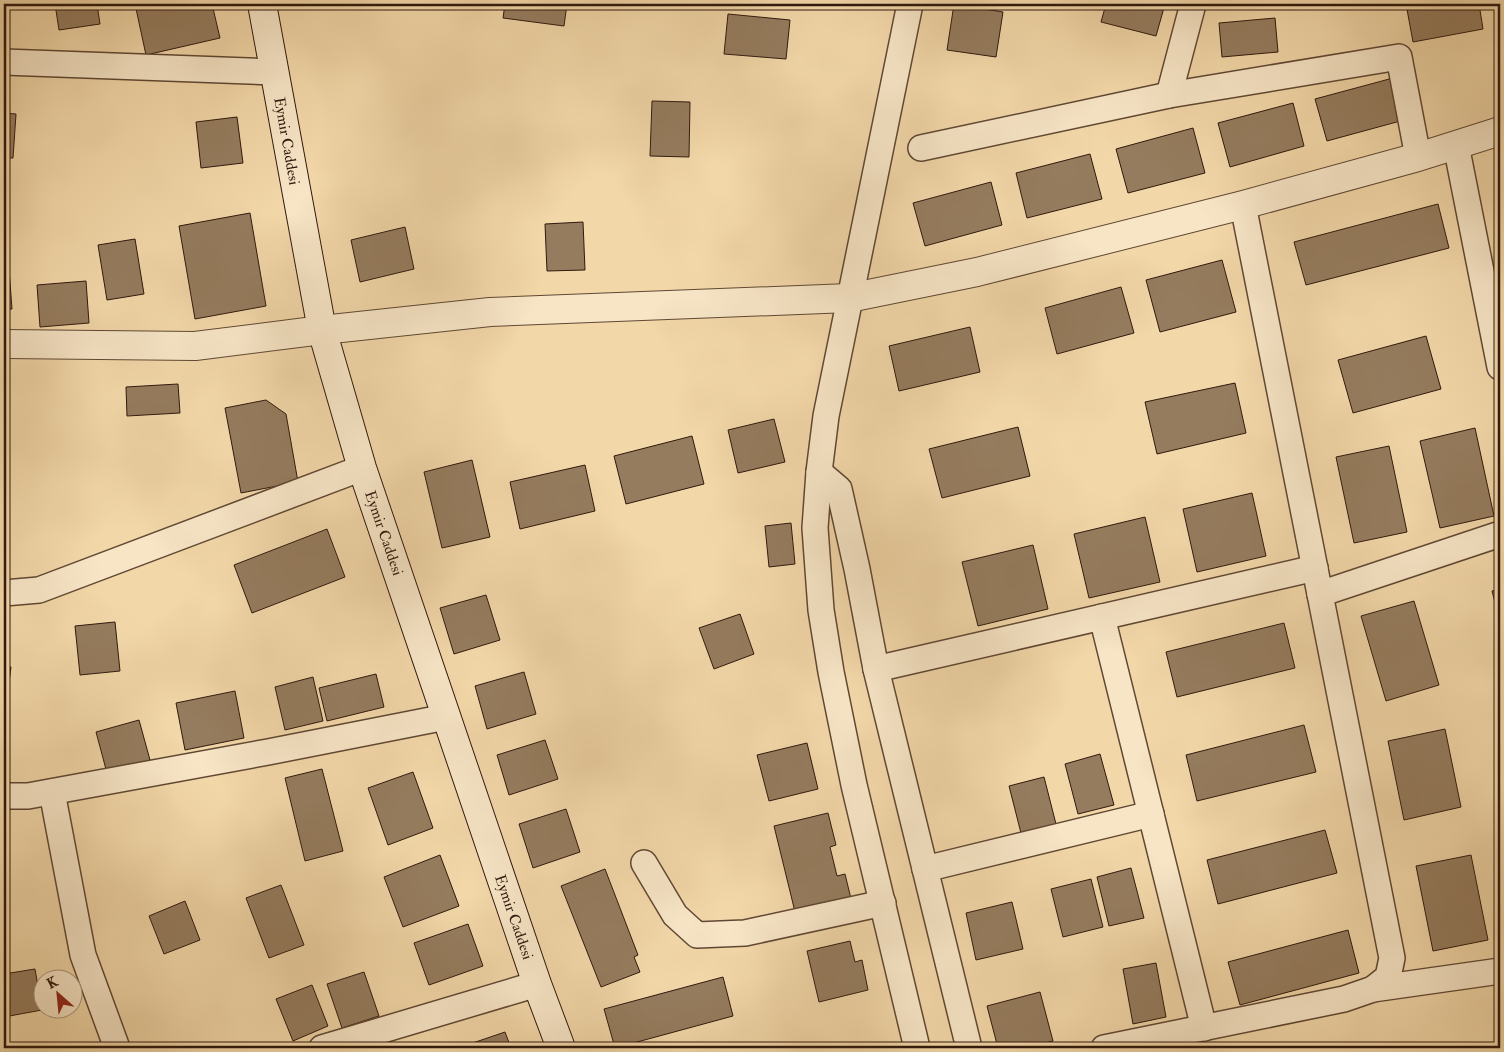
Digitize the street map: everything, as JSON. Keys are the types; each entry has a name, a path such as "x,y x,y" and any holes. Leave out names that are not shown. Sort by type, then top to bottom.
{"street":[{"name":"Eymir Caddesi","path":"262,4 322,330 362,468 537,984 561,1048"},
{"path":"910,4 826,416 814,528 821,610 831,672 854,785 918,1048"},
{"path":"1169,95 1193,4"},
{"path":"921,148 1169,95 1399,57 1418,157"},
{"path":"4,62 275,72"},
{"path":"4,344 195,346 490,312 849,298 977,272 1243,205 1418,157 1500,131"},
{"path":"1456,146 1500,367"},
{"path":"1243,205 1392,958 1388,978 1373,989"},
{"path":"4,593 39,590 362,468"},
{"path":"819,472 839,489 857,569 876,670 969,1048"},
{"path":"1320,594 1500,534"},
{"path":"876,670 1315,568"},
{"path":"1102,617 1204,1028"},
{"path":"4,796 28,796 52,792 446,717"},
{"path":"52,792 83,955 117,1048"},
{"path":"925,869 1151,814"},
{"path":"644,863 675,915 698,935 745,933 883,903"},
{"path":"1104,1048 1344,999 1373,989 1500,971"},
{"path":"322,1048 537,984"}],"building":[{"path":"55,4 97,4 100,24 59,30"},
{"path":"135,4 212,4 220,38 146,55"},
{"path":"505,4 567,4 564,26 503,18"},
{"path":"954,4 1003,12 996,57 947,50"},
{"path":"1106,4 1165,4 1156,36 1101,22"},
{"path":"1406,4 1479,4 1483,29 1413,42"},
{"path":"728,14 790,20 786,59 724,54"},
{"path":"1275,18 1278,52 1222,57 1219,23"},
{"path":"1393,78 1404,120 1327,141 1315,99"},
{"path":"652,101 690,102 689,157 650,156"},
{"path":"1293,103 1304,146 1230,167 1218,123"},
{"path":"4,113 16,114 13,158 4,158"},
{"path":"237,117 243,163 201,168 196,122"},
{"path":"1193,128 1205,173 1128,193 1116,149"},
{"path":"1090,154 1102,199 1027,218 1016,173"},
{"path":"991,182 1002,225 925,246 913,203"},
{"path":"1438,204 1449,248 1306,285 1294,242"},
{"path":"250,213 266,306 195,319 179,226"},
{"path":"583,222 585,270 547,271 545,224"},
{"path":"405,227 414,269 360,282 351,240"},
{"path":"135,239 144,294 107,300 98,245"},
{"path":"4,256 8,256 12,309 4,310"},
{"path":"1222,260 1236,312 1160,332 1146,280"},
{"path":"86,281 89,323 40,327 37,285"},
{"path":"1121,287 1134,333 1057,354 1045,308"},
{"path":"970,327 980,372 899,391 889,346"},
{"path":"1426,336 1441,389 1353,413 1338,360"},
{"path":"1235,383 1246,433 1157,454 1145,402"},
{"path":"178,384 180,413 127,416 126,387"},
{"path":"4,398 8,398 9,460 4,460"},
{"path":"266,400 286,414 298,482 241,493 225,408"},
{"path":"774,419 785,462 738,473 728,430"},
{"path":"1018,427 1030,476 942,498 929,449"},
{"path":"1475,428 1494,516 1440,528 1420,441"},
{"path":"692,436 704,484 626,504 614,456"},
{"path":"1389,446 1407,532 1354,543 1336,457"},
{"path":"472,460 490,537 442,548 424,472"},
{"path":"585,465 595,511 520,529 510,482"},
{"path":"1252,493 1266,556 1197,572 1183,509"},
{"path":"1145,517 1160,582 1089,598 1074,534"},
{"path":"791,523 795,564 769,567 765,526"},
{"path":"327,529 345,577 252,613 234,565"},
{"path":"1033,545 1048,609 978,626 962,562"},
{"path":"1500,589 1500,622 1492,591"},
{"path":"486,595 500,640 454,654 440,608"},
{"path":"1414,601 1439,685 1386,701 1361,616"},
{"path":"740,614 754,654 714,669 699,628"},
{"path":"115,622 120,671 80,675 75,626"},
{"path":"1284,623 1295,668 1177,697 1166,652"},
{"path":"4,666 11,667 6,705 4,704"},
{"path":"524,672 536,714 487,729 475,686"},
{"path":"376,674 384,707 327,721 319,688"},
{"path":"313,677 323,721 285,730 275,687"},
{"path":"235,691 244,738 185,750 176,703"},
{"path":"139,720 150,760 107,773 96,732"},
{"path":"1304,725 1316,772 1197,801 1186,755"},
{"path":"1445,729 1461,807 1404,820 1388,741"},
{"path":"545,740 558,779 509,795 497,755"},
{"path":"807,743 818,789 769,801 757,755"},
{"path":"1100,754 1114,805 1078,814 1065,764"},
{"path":"322,769 343,851 305,861 285,778"},
{"path":"413,772 433,828 388,845 368,788"},
{"path":"1044,777 1057,828 1022,837 1009,786"},
{"path":"566,809 580,852 533,868 519,824"},
{"path":"828,813 836,845 830,847 837,876 845,874 853,907 797,920 774,826"},
{"path":"1325,830 1337,873 1218,904 1207,860"},
{"path":"440,855 459,906 403,927 384,877"},
{"path":"1471,855 1488,940 1433,951 1416,866"},
{"path":"1131,868 1144,918 1109,926 1097,877"},
{"path":"605,869 638,955 634,957 640,972 601,987 561,886"},
{"path":"1091,879 1103,927 1063,937 1051,889"},
{"path":"281,885 304,945 269,958 246,898"},
{"path":"185,901 200,940 164,954 149,916"},
{"path":"1012,902 1023,949 976,960 966,913"},
{"path":"468,924 483,966 429,985 414,943"},
{"path":"1348,930 1359,973 1240,1005 1228,962"},
{"path":"850,941 855,962 862,960 868,990 819,1002 807,951"},
{"path":"1156,963 1166,1017 1133,1024 1123,969"},
{"path":"35,969 32,970 32,1012 4,1017 4,974"},
{"path":"364,972 379,1016 342,1028 327,984"},
{"path":"723,977 733,1016 615,1048 604,1009"},
{"path":"312,985 328,1026 293,1041 276,999"},
{"path":"1040,992 1053,1041 1026,1048 998,1048 987,1006"},
{"path":"505,1032 511,1048 458,1048"},
{"path":"75,1043 76,1048 50,1048"}]}
